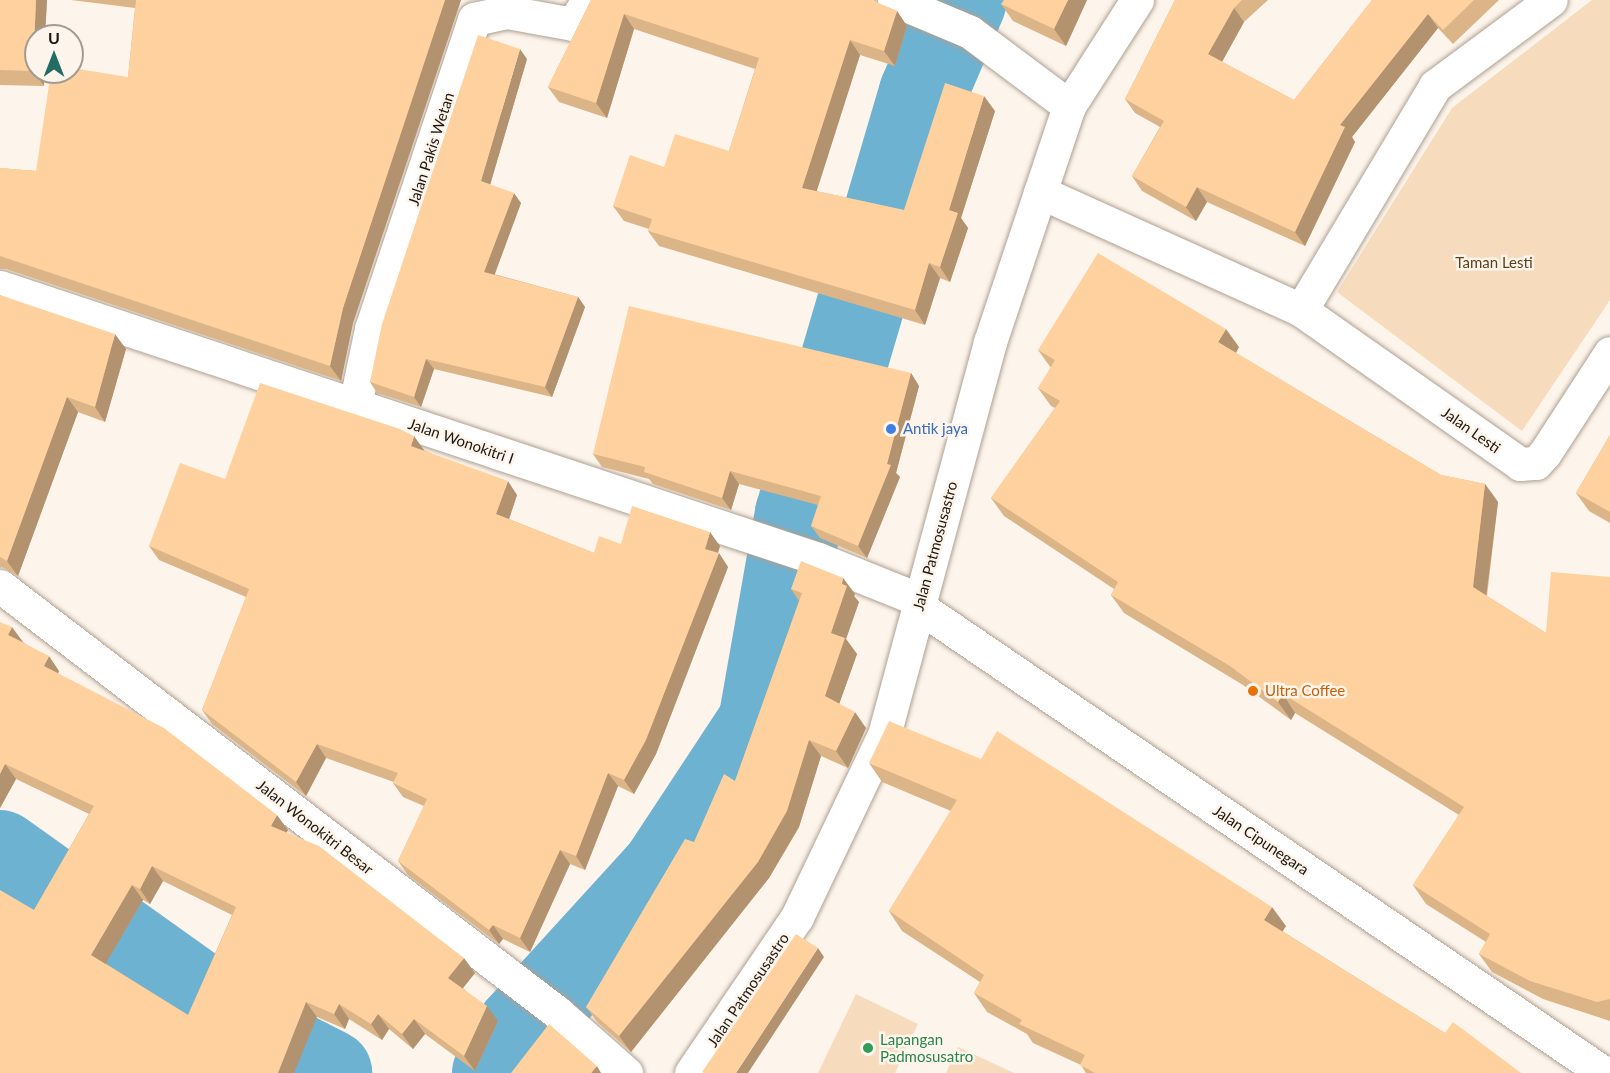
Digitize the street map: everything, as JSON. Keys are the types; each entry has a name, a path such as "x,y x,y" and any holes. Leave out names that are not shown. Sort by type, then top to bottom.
{"street":[{"name":"Jalan Pakis Wetan","path":"355,405 371,329 474,20 507,12 573,24 588,0"},
{"name":"Jalan Patmosusastro","path":"691,1073 797,917 884,735 990,342 1069,105 1137,0"},
{"path":"1301,310 1435,86 1551,0"},
{"path":"907,4 970,32 1069,105"},
{"name":"Jalan Lesti","path":"1040,192 1301,310 1520,464 1536,463 1545,453 1610,353"},
{"name":"Jalan Wonokitri I","path":"0,287 818,559 919,603"},
{"name":"Jalan Wonokitri Besar","path":"0,586 558,1013 626,1073"},
{"name":"Jalan Cipunegara","path":"919,603 1604,1073"}],"green space":[{"name":"Taman Lesti","path":"1592,0 1610,0 1610,300 1522,431 1337,292 1452,108"},
{"name":"Lapangan Padmosusatro","path":"856,994 918,1024 895,1073 818,1073"},
{"name":"Lapangan Padmosusatro","path":"958,1047 1014,1073 946,1073"}],"building":[{"path":"0,0 36,0 35,24 24,24 24,71 0,70"},
{"path":"136,0 445,0 343,308 330,366 0,256 0,168 36,171 49,84 84,84 84,70 128,77"},
{"path":"591,0 874,0 897,11 884,51 850,40 802,188 904,210 945,83 984,96 949,210 958,213 940,267 929,263 915,310 648,231 652,219 613,206 630,155 664,167 675,134 729,151 759,58 624,14 596,103 548,87"},
{"path":"1004,0 1068,0 1054,29 1001,4"},
{"path":"1175,0 1242,0 1234,8 1208,54 1294,100 1372,0 1474,0 1443,30 1428,14 1340,125 1345,127 1295,232 1197,187 1186,207 1132,176 1164,121 1125,99"},
{"path":"478,35 520,49 481,181 514,193 484,272 578,297 545,387 426,359 414,397 370,382 382,324"},
{"path":"1098,253 1226,329 1218,342 1355,424 1441,475 1485,484 1473,587 1546,633 1551,572 1610,577 1610,999 1597,1002 1530,981 1479,954 1490,934 1413,885 1464,807 1283,694 1278,702 1230,666 1111,595 1118,582 991,498 1060,401 1038,388 1055,360 1038,350"},
{"path":"0,295 115,334 95,407 67,397 7,561 0,557"},
{"path":"629,306 911,373 887,464 891,465 858,546 811,526 821,496 730,471 722,498 644,472 645,467 593,454"},
{"path":"260,383 400,429 414,436 411,446 508,481 496,514 594,553 599,536 621,544 632,506 710,532 705,549 719,553 646,740 624,780 608,773 576,856 560,850 520,938 493,925 489,930 398,861 427,799 393,783 398,773 317,744 296,782 202,710 249,589 149,546 180,463 225,479"},
{"path":"1610,435 1610,512 1576,493"},
{"path":"801,561 843,578 842,584 847,586 831,633 845,638 825,696 855,712 836,751 809,740 787,811 758,862 619,1036 586,1007 685,839 694,842 724,774 735,781 802,593 791,589"},
{"path":"0,622 12,627 8,635 49,656 44,666 164,728 277,815 271,826 319,846 464,958 448,978 487,1006 464,1056 414,1019 402,1034 378,1014 371,1024 339,1004 334,1014 306,1002 278,1073 0,1073 0,890 34,910 94,806 5,764 0,774","holes":["152,866 236,907 188,1015 91,955 132,885 140,889"]},
{"path":"889,721 981,759 997,731 1272,907 1264,920 1445,1033 1453,1022 1521,1073 1095,1073 1080,1065 1085,1055 1019,1024 1022,1020 974,993 984,975 889,911 957,800 869,763"},
{"path":"796,934 818,948 736,1073 702,1072"},
{"path":"549,1024 597,1066 591,1073 511,1073"}],"waterway":[{"path":"496,1073 520,1029 665,870 762,723 799,514 923,93 963,0"},
{"path":"0,854 257,1037 328,1073"}],"place":[{"name":"Antik jaya","path":"891,429"},
{"name":"Ultra Coffee","path":"1253,691"},
{"name":"Lapangan Padmosusatro","path":"868,1048"}]}
